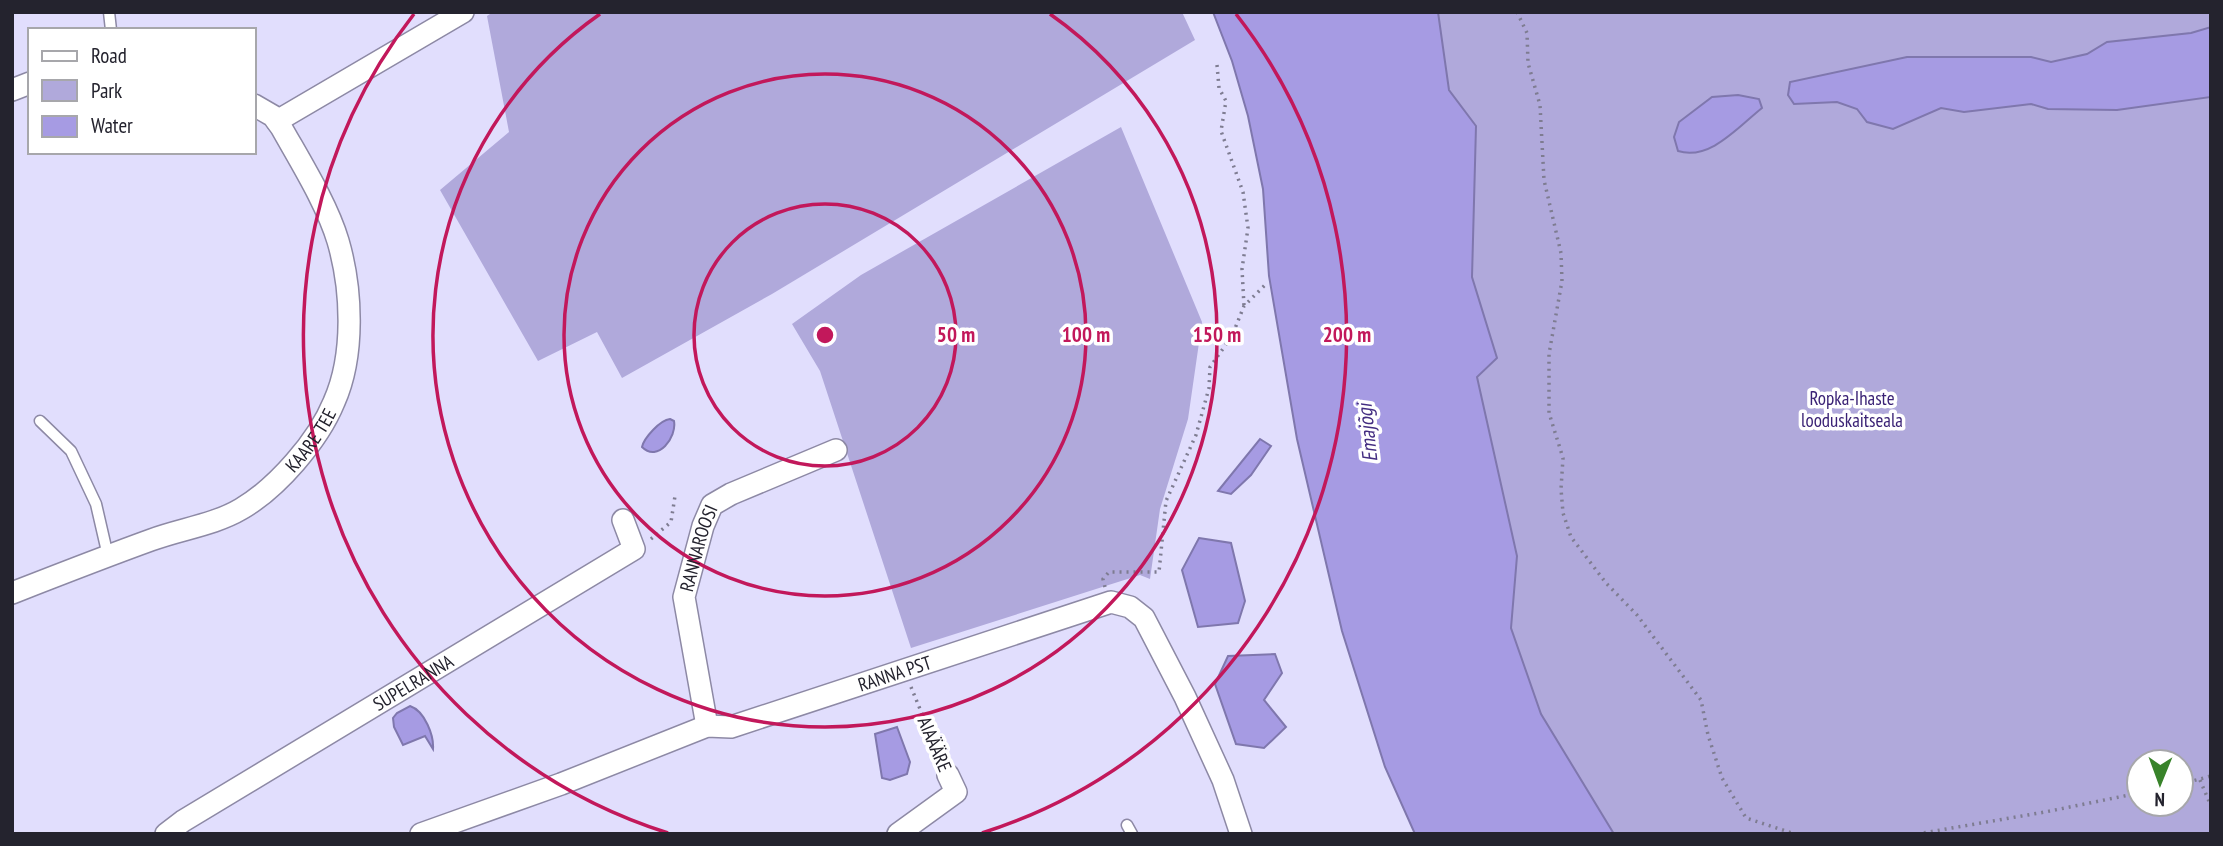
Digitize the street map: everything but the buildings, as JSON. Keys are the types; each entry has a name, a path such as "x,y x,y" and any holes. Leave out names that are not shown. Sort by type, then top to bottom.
{"street":[{"path":"277,121 463,12"},
{"name":"KAARE TEE","path":"12,593 153,539 214,521 246,506 278,480 302,454 334,402 347,346 349,319 346,274 337,237 277,121 256,106"},
{"name":"RANNAROOSI","path":"707,726 684,597 703,526 712,505 731,494 836,450"},
{"path":"623,520 634,549"},
{"name":"SUPELRANNA","path":"166,834 183,821 634,549"},
{"name":"RANNA PST","path":"421,834 561,784 707,726 730,727 1111,602 1130,607 1144,618 1185,697 1223,780 1241,834"},
{"name":"AIAÄÄRE","path":"898,834 956,792 948,775"}],"lane":[{"path":"40,421 71,451 96,504 108,556"}],"path":[{"path":"1517,12 1527,33 1528,63 1541,104 1544,180 1561,253 1562,281 1549,354 1549,413 1563,458 1563,513 1570,537 1606,583 1637,615 1701,700 1708,735 1722,778 1746,818 1795,834"},
{"path":"1106,592 1103,579 1109,572 1159,572 1166,501 1196,435 1209,388 1210,368 1233,336 1244,306 1242,270 1248,228 1243,192 1221,131 1226,100 1219,88 1217,65"},
{"path":"1244,306 1265,285"},
{"path":"634,549 654,537 670,522 675,496"},
{"name":"AIAÄÄRE","path":"903,669 948,775"},
{"path":"2195,781 2211,776"},
{"path":"2200,780 2211,806"},
{"path":"1917,834 2125,796"}],"green space":[{"path":"493,12 1182,12 1195,40 772,294 622,378 597,332 538,361 440,190 509,132 487,16"},
{"name":"Ropka-Ihaste looduskaitseala","path":"1438,12 2211,12 2211,834 1614,834 1541,714 1511,627 1517,556 1477,377 1497,357 1472,278 1476,126 1449,90"},
{"path":"1121,127 1202,322 1188,419 1160,509 1150,579 1140,575 911,648 820,371 792,324 861,275"}],"water":[{"name":"Emajõgi","path":"1213,12 1438,12 1449,90 1476,126 1472,277 1497,358 1477,377 1517,556 1511,628 1541,714 1614,834 1415,834 1385,767 1342,631 1297,439 1269,276 1263,189 1248,116 1232,61"},
{"path":"2211,27 2211,97 2117,110 2048,109 2031,104 1964,112 1941,108 1893,129 1867,122 1857,109 1837,102 1794,104 1788,95 1790,82 1907,57 2031,57 2051,62 2087,54 2107,42 2191,33"},
{"path":"1738,95 1759,99 1762,108 1712,147 1690,153 1678,151 1674,137 1679,122 1712,97"},
{"path":"670,419 674,421 673,434 665,446 654,452 642,447 653,430"},
{"path":"1260,439 1271,446 1251,475 1231,494 1218,491"},
{"path":"1199,538 1231,543 1245,601 1238,623 1198,627 1182,570"},
{"path":"1275,654 1282,673 1264,700 1286,727 1264,748 1236,744 1215,684 1228,656"},
{"path":"410,706 420,713 428,724 433,749 425,736 403,745 394,727 393,718"},
{"path":"897,727 910,762 907,774 890,780 882,778 875,734"}]}
